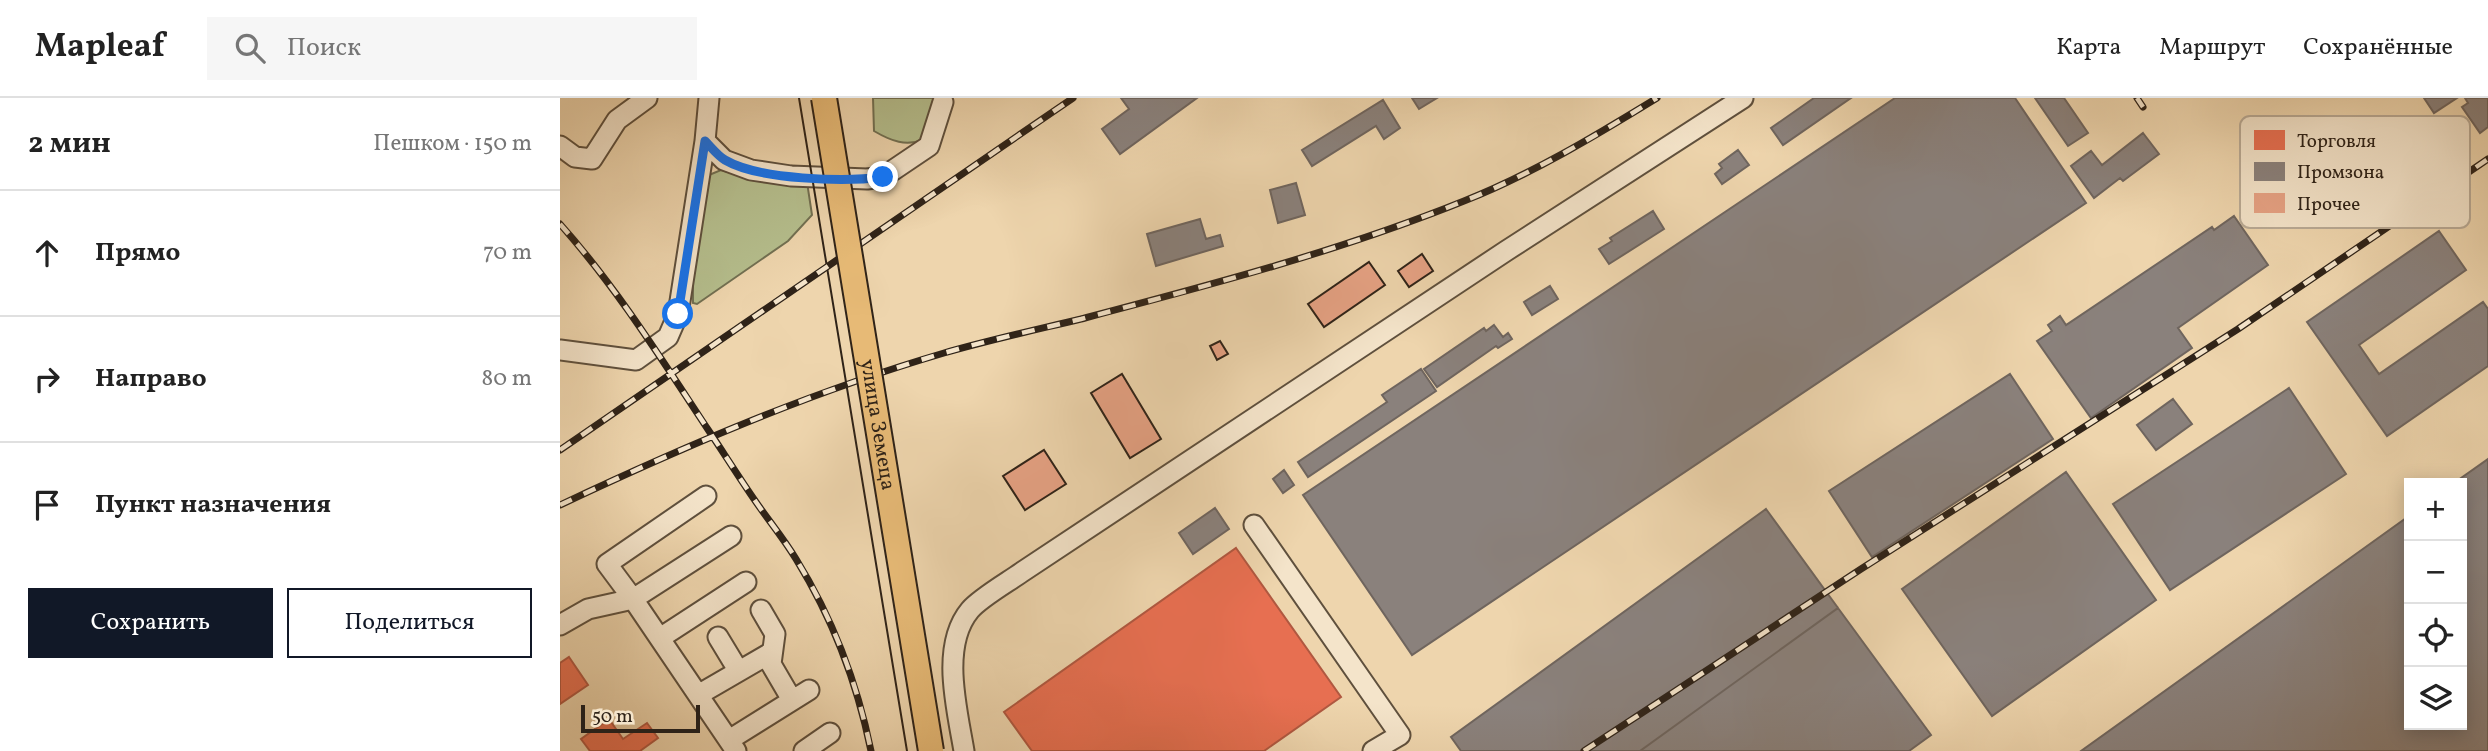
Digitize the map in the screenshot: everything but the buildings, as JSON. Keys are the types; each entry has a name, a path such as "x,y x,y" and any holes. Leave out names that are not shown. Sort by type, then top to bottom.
{"main road":[{"name":"улица Земеца","path":"824,98 931,751"}],"street":[{"path":"560,146 575,157 592,159 617,120 647,98"},
{"path":"560,350 636,360 668,337 678,314 705,141 709,98"},
{"path":"964,751 954,692 954,640 970,610 1034,564 1506,251 1743,98"},
{"path":"705,141 724,160 751,170 792,176 867,179 883,177 929,146 943,102"},
{"path":"706,496 607,564 733,746 800,695 771,664 775,634 761,610"},
{"path":"1254,525 1400,735 1373,751"},
{"path":"560,625 588,609 633,599 731,536"},
{"path":"660,638 746,582"},
{"path":"718,637 738,670"},
{"path":"698,695 772,652"},
{"path":"804,751 830,733"}],"green space":[{"path":"873,98 938,98 925,139 911,143 899,142 874,131"},
{"path":"721,170 764,182 807,182 812,215 788,241 697,304 693,303 693,247 709,175"}],"tram line":[{"path":"799,98 907,751"}],"railway":[{"path":"560,450 1073,98"},
{"path":"560,505 749,422 894,368 961,348 1226,280 1417,219 1539,167 1657,98"},
{"path":"2137,98 2143,107"},
{"path":"2470,171 2488,159"},
{"path":"560,224 601,273 638,325 796,559 842,652 859,700 871,751"},
{"path":"1584,751 1861,569 2238,329 2387,228"}],"route":[{"path":"678,314 705,141 724,160 751,170 792,176 867,179 883,177"}]}
